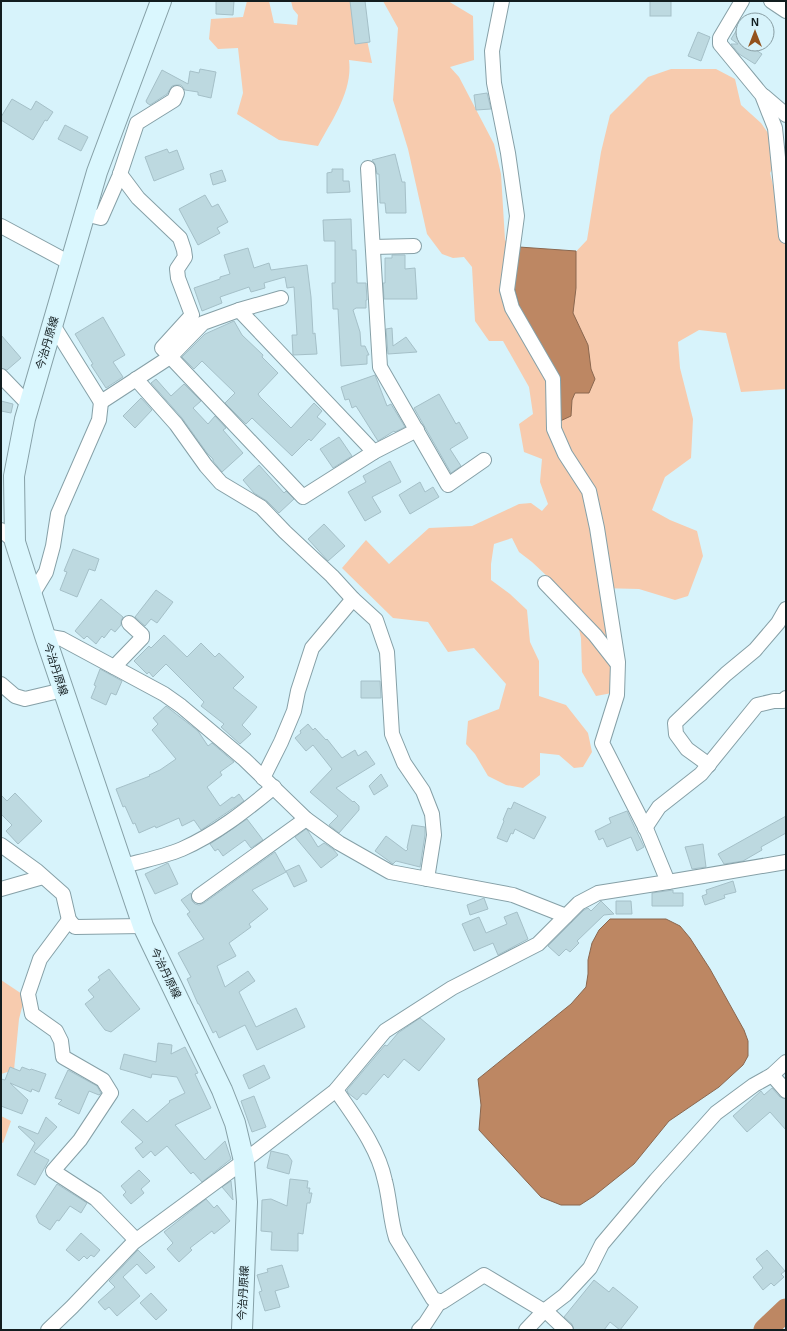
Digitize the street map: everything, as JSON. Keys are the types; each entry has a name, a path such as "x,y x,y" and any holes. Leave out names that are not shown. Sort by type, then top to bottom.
{"main road":[{"name":"今治丹原線","path":"161,1 97,172 29,405 14,476 8,536 32,595 143,926 222,1090 235,1123 244,1161 247,1202 242,1330"}],"street":[{"path":"502,1 492,51 494,83 508,153 517,216 507,290 512,308 553,379 554,429 565,454 589,491 597,528 618,664 617,695 602,744 645,828 668,882"},
{"path":"742,1 720,38 720,44 762,95 786,115"},
{"path":"771,1 786,11"},
{"path":"85,214 101,218 120,174 137,124 174,100 177,93"},
{"path":"762,95 775,128 786,236"},
{"path":"368,168 380,367 448,485 484,460"},
{"path":"120,174 138,198 180,238 184,250 185,257 177,269 192,315 162,348 304,497 374,452 417,430"},
{"path":"1,226 70,263"},
{"path":"373,247 414,246"},
{"path":"101,402 170,357 203,323 239,310 281,298"},
{"path":"239,310 374,452"},
{"path":"32,595 46,572 53,546 58,514 99,420 101,402 53,325"},
{"path":"1,376 29,405"},
{"path":"136,379 176,424 206,466 221,482 261,507 376,620 387,652 392,734 404,763 423,791 432,814 434,836 427,879"},
{"path":"545,583 595,634 618,664"},
{"path":"263,778 281,742 294,711 298,691 312,648 353,599"},
{"path":"709,765 687,748 676,734 675,723 726,674 755,650 778,623 786,609"},
{"path":"114,667 142,638 142,634 129,623"},
{"path":"45,636 62,639 164,694 181,706 244,759 306,819 339,843 390,872 513,895 566,916"},
{"path":"1,684 15,696 25,699 63,690"},
{"path":"645,828 659,807 701,774 757,705 774,701 783,701 786,698"},
{"path":"122,866 181,849 217,830 274,787"},
{"path":"199,896 306,819"},
{"path":"1,845 63,894 69,920 75,927 143,926"},
{"path":"48,1330 136,1240 244,1161 336,1090 385,1031 452,988 538,944 579,904 598,893 786,862"},
{"path":"1,889 43,877"},
{"path":"69,920 40,959 28,994 32,1014 56,1030 61,1041 63,1057 104,1080 111,1093 80,1140 53,1171 96,1199 136,1240"},
{"path":"526,1330 544,1311 565,1295 590,1268 602,1244 656,1180 716,1113 754,1085 772,1075 786,1062"},
{"path":"772,1075 786,1091"},
{"path":"336,1090 364,1131 377,1157 385,1180 396,1238 433,1300 442,1302 484,1275 549,1314 566,1330"},
{"path":"419,1330 426,1324 440,1301"}],"shaded area":[{"path":"247,1 269,1 274,23 297,25 298,15 293,9 291,1 354,1 367,40 372,63 349,60 348,83 345,94 335,116 318,146 279,140 237,114 243,93 238,48 218,49 209,39 211,19 243,17"},
{"path":"383,1 448,1 473,16 474,60 450,67 459,77 494,144 501,174 505,240 522,264 566,313 570,258 587,240 601,152 610,115 648,77 671,69 716,69 735,79 741,105 761,123 775,143 777,161 770,173 786,230 786,389 741,392 726,333 699,330 678,342 680,368 693,419 691,458 665,477 652,510 670,520 697,531 703,556 688,596 675,600 639,589 600,588 608,630 612,693 596,696 582,672 581,638 574,608 548,577 519,552 512,538 494,544 491,564 491,580 510,594 527,610 530,642 539,661 539,696 566,705 588,733 592,752 583,767 574,768 559,755 540,753 540,775 523,788 506,785 488,776 475,754 466,744 468,721 499,709 506,684 474,648 448,652 428,622 393,618 342,568 366,540 389,564 429,528 472,526 519,504 531,503 542,511 548,504 540,482 542,459 524,452 519,424 533,414 529,387 503,341 489,341 475,321 472,267 464,257 453,258 442,254 427,234 408,149 393,100 398,28"},
{"path":"519,247 576,251 576,288 573,313 588,345 591,369 595,379 589,393 575,393 572,400 571,416 558,422 559,379 520,309 514,287"},
{"path":"610,919 666,919 680,926 690,938 710,969 744,1030 748,1041 748,1056 743,1065 719,1087 669,1121 634,1164 594,1196 580,1205 561,1205 541,1197 479,1130 481,1105 478,1079 571,1004 586,987 588,960 592,943 599,930"},
{"path":"1,980 25,996 19,1019 14,1070 1,1074"},
{"path":"1,1116 11,1121 3,1143 1,1142"}],"building":[{"path":"216,1 234,1 233,15 216,14"},
{"path":"350,1 365,1 370,42 355,44"},
{"path":"650,1 671,1 671,16 650,16"},
{"path":"698,32 710,37 701,61 688,56"},
{"path":"735,33 735,42 731,39"},
{"path":"737,52 759,52 762,54 755,64"},
{"path":"200,69 216,72 211,98 198,95 198,92 185,90 181,85 176,85 172,86 167,94 150,105 147,103 146,101 162,70 188,84 190,71 199,73"},
{"path":"487,93 491,109 476,110 474,95"},
{"path":"12,99 31,110 36,101 53,112 47,121 45,120 33,140 1,120 1,117"},
{"path":"65,125 88,137 81,151 58,139"},
{"path":"167,149 169,153 177,150 184,169 154,181 145,157"},
{"path":"395,154 402,182 405,182 406,213 386,213 385,203 380,203 379,174 377,174 375,164 372,160"},
{"path":"332,169 343,169 343,181 349,181 350,192 327,193 327,173 332,172"},
{"path":"222,170 226,181 213,185 210,174"},
{"path":"205,195 212,207 218,204 228,222 217,228 220,233 198,245 179,209"},
{"path":"351,219 352,250 356,250 357,283 366,283 367,300 366,308 356,308 353,310 360,332 361,346 365,346 369,355 367,355 367,364 341,366 338,309 333,309 332,283 335,283 335,241 324,241 323,220"},
{"path":"248,248 254,268 269,263 271,270 307,265 311,297 313,334 315,333 317,354 293,355 292,335 297,335 294,287 287,288 285,277 264,283 265,288 251,292 249,287 220,297 222,303 202,311 194,288 230,274 224,255"},
{"path":"392,255 405,255 405,269 415,268 417,299 384,299 383,283 385,283 385,258 392,258"},
{"path":"103,317 125,355 113,362 123,377 106,388 91,365 93,364 75,334"},
{"path":"234,321 242,335 263,355 262,357 278,373 258,394 260,397 291,428 314,403 322,411 317,417 326,424 311,441 309,439 292,456 252,418 246,424 225,403 235,393 202,361 194,369 182,357 205,334"},
{"path":"392,328 393,346 406,337 417,352 388,354 386,329"},
{"path":"1,335 21,358 7,370 1,368"},
{"path":"375,375 387,406 391,404 405,427 395,432 394,431 378,441 356,406 352,408 349,399 345,400 341,387"},
{"path":"156,379 171,396 184,384 201,401 193,408 208,424 215,416 226,428 223,430 243,453 222,472 182,418 151,383"},
{"path":"439,394 456,424 459,422 468,438 450,449 461,466 451,473 414,408"},
{"path":"141,398 152,410 135,428 123,416"},
{"path":"1,401 13,404 11,413 1,411"},
{"path":"339,437 352,456 333,468 320,449"},
{"path":"390,461 401,482 372,497 381,512 365,521 348,492 366,482 363,476"},
{"path":"259,465 284,493 286,491 294,499 279,513 267,501 254,493 243,480"},
{"path":"420,482 425,492 433,487 439,497 410,514 399,495"},
{"path":"324,524 345,546 328,561 308,539"},
{"path":"73,549 99,559 95,571 89,569 77,597 60,590 67,572 64,571"},
{"path":"156,590 173,602 157,623 151,619 145,626 135,617"},
{"path":"101,599 123,617 121,625 115,632 111,629 104,638 102,636 96,644 87,636 84,639 75,631"},
{"path":"164,635 187,657 201,643 215,657 219,653 244,677 233,688 257,707 242,725 251,734 240,744 221,727 224,724 201,706 204,702 166,664 153,677 149,672 147,674 134,661 149,646 151,648"},
{"path":"100,669 122,681 116,695 111,693 106,705 91,698 96,686 94,685"},
{"path":"361,681 380,681 381,698 361,698"},
{"path":"166,706 198,731 208,746 212,743 234,762 220,772 222,775 207,787 220,806 232,797 234,798 239,794 244,801 201,830 194,820 182,826 179,818 156,828 155,826 139,833 125,806 123,807 116,789 150,776 149,775 160,770 176,759 152,730 158,724 153,718"},
{"path":"308,724 313,730 315,728 326,740 327,739 342,758 355,750 358,756 366,751 375,764 336,788 359,806 359,810 339,833 329,825 338,816 310,792 332,769 313,745 306,751 295,738"},
{"path":"381,774 388,786 374,795 369,786"},
{"path":"15,793 42,821 18,844 6,831 12,825 1,814 1,795 7,801"},
{"path":"514,802 546,817 534,839 515,829 513,834 511,833 507,842 497,838 508,808 511,809"},
{"path":"627,811 644,847 637,851 631,837 607,847 603,838 599,840 595,831 611,823 609,818"},
{"path":"786,816 786,833 761,847 762,850 743,861 724,864 718,854"},
{"path":"247,819 263,840 251,848 245,840 223,856 218,849 215,851 210,844"},
{"path":"412,825 425,827 420,867 396,861 393,864 375,851 386,836 406,851 408,849"},
{"path":"306,829 318,847 324,843 333,849 338,855 321,868 295,837"},
{"path":"703,844 706,867 692,869 685,847"},
{"path":"275,852 286,872 252,890 268,909 249,924 251,927 229,943 236,956 217,966 225,987 248,971 255,981 239,992 256,1027 296,1008 305,1027 257,1050 245,1025 219,1038 216,1031 213,1033 198,1004 187,979 191,977 178,953 204,939 187,914 190,912 181,900 191,893 192,901 195,904 199,905 204,903"},
{"path":"168,863 178,884 155,894 145,874"},
{"path":"299,865 307,881 294,887 286,871"},
{"path":"733,881 736,892 724,895 725,898 705,905 702,896 707,894 706,890"},
{"path":"673,890 673,893 683,893 683,906 652,906 652,893"},
{"path":"484,898 488,909 470,915 467,905"},
{"path":"601,901 614,914 604,915 577,941 579,943 570,952 566,949 559,956 548,946 584,910 588,908 591,911"},
{"path":"616,901 631,901 632,914 616,914"},
{"path":"517,912 528,939 498,955 493,943 474,951 462,924 479,917 486,933 507,924 504,917"},
{"path":"109,969 140,1009 111,1032 105,1030 85,1004 94,997 88,990 100,980 98,977"},
{"path":"420,1018 445,1039 419,1071 404,1059 388,1078 384,1074 366,1095 363,1093 357,1100 348,1093 347,1090 385,1045 387,1046 398,1033"},
{"path":"158,1043 172,1045 171,1054 185,1047 198,1073 195,1074 211,1108 175,1125 205,1160 225,1141 231,1159 202,1182 193,1172 191,1174 167,1146 155,1156 151,1151 143,1158 135,1148 143,1142 121,1122 133,1109 147,1122 170,1102 169,1101 185,1093 177,1077 152,1074 151,1078 120,1069 124,1054 156,1062"},
{"path":"264,1065 270,1078 249,1089 243,1075"},
{"path":"10,1067 20,1071 22,1067 46,1074 39,1092 32,1089 31,1092 10,1083 28,1100 22,1114 1,1106 1,1079 5,1080"},
{"path":"68,1070 97,1086 101,1093 99,1095 89,1091 79,1114 58,1104 62,1100 55,1098"},
{"path":"772,1088 780,1097 786,1099 786,1130 770,1112 747,1132 733,1116 761,1091 764,1095"},
{"path":"254,1096 266,1127 252,1132 241,1101"},
{"path":"46,1117 57,1127 34,1152 49,1160 35,1185 17,1175 35,1143 18,1127 19,1126 38,1134"},
{"path":"271,1151 288,1155 292,1161 289,1174 267,1168"},
{"path":"139,1170 150,1181 141,1189 144,1193 131,1204 123,1195 126,1192 121,1186"},
{"path":"290,1179 308,1181 307,1188 310,1188 309,1193 312,1193 310,1203 307,1203 303,1234 298,1233 298,1251 271,1250 272,1232 261,1231 262,1200 271,1199 287,1206"},
{"path":"231,1181 233,1200 222,1187"},
{"path":"57,1184 87,1203 81,1213 70,1206 50,1230 39,1223 36,1216"},
{"path":"206,1199 214,1208 217,1205 230,1221 214,1234 212,1231 190,1248 192,1250 179,1262 167,1249 173,1243 164,1232"},
{"path":"81,1233 100,1250 94,1257 91,1255 87,1259 84,1256 79,1261 66,1250"},
{"path":"138,1250 155,1267 146,1274 137,1264 123,1277 140,1296 117,1316 109,1307 105,1310 98,1302 115,1287 109,1281"},
{"path":"767,1250 785,1271 781,1274 784,1277 774,1286 771,1283 763,1290 753,1277 763,1268 756,1259"},
{"path":"282,1265 289,1287 275,1291 280,1307 265,1311 259,1292 262,1291 257,1275 268,1272 267,1269"},
{"path":"594,1280 609,1292 613,1287 638,1307 620,1330 610,1322 604,1330 574,1330 572,1324 564,1317"},
{"path":"151,1293 167,1310 156,1320 140,1303"}],"waterway":[{"path":"765,1330 786,1310"}]}
